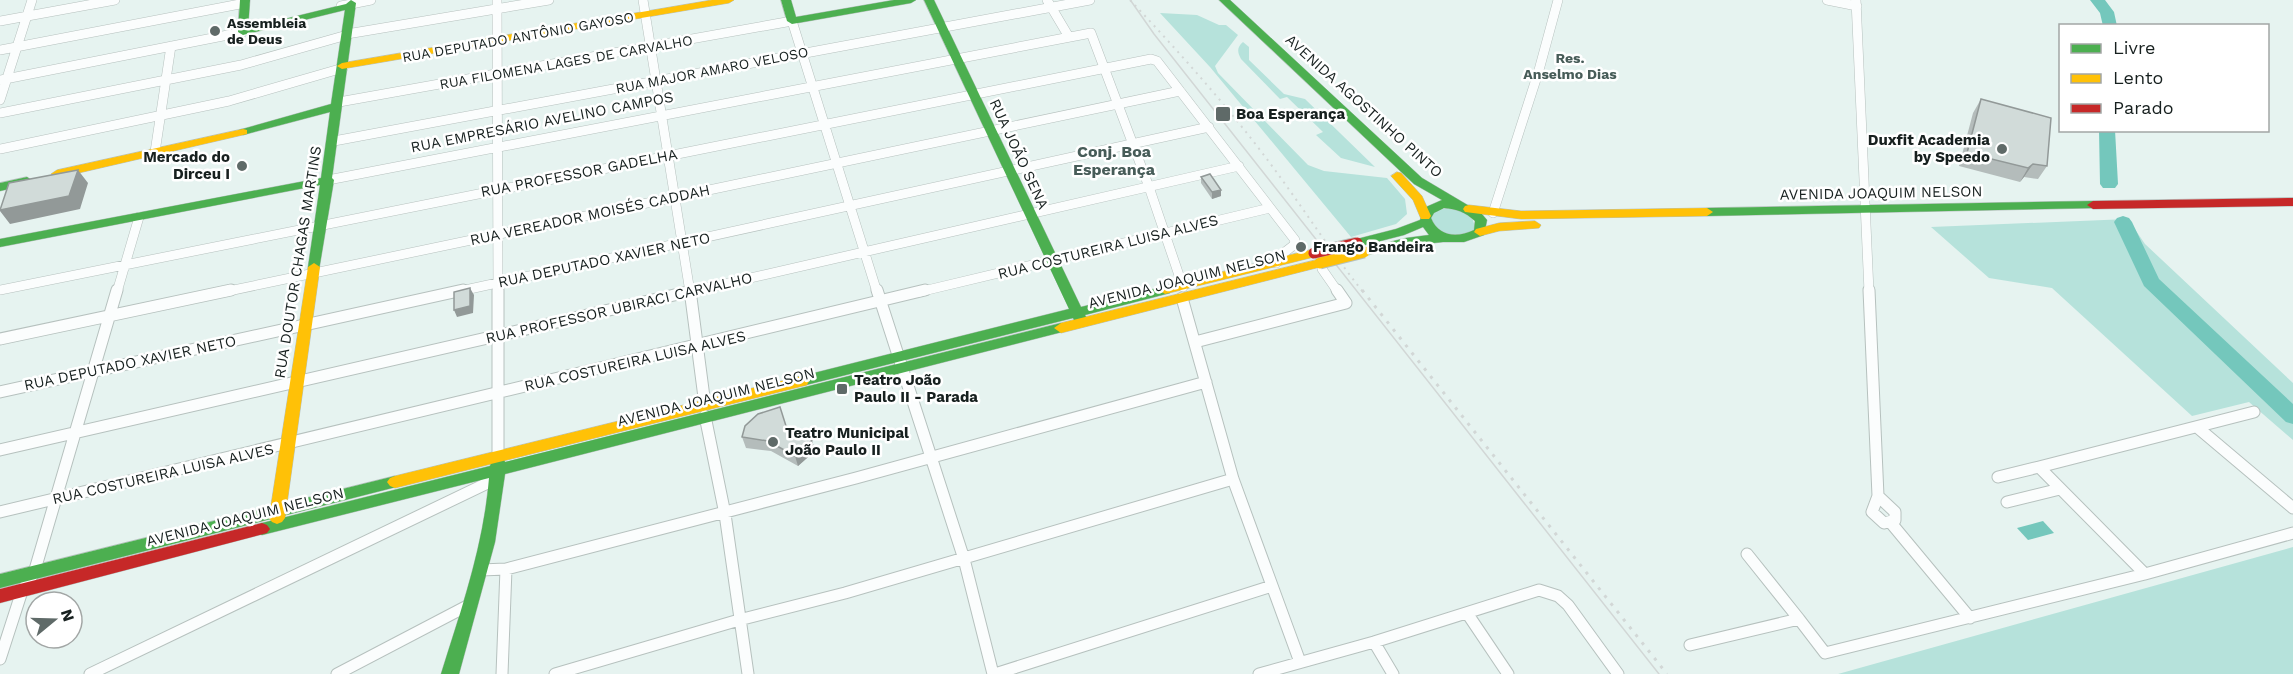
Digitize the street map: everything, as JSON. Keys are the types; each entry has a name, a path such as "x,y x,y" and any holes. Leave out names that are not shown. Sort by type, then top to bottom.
{"main road":[{"name":"RUA DEPUTADO ANTÔNIO GAYOSO","path":"342,67 729,0"},
{"path":"786,0 792,21 911,0"},
{"name":"RUA JOÃO SENA","path":"929,0 1079,317"},
{"name":"AVENIDA AGOSTINHO PINTO","path":"1212,0 1410,188 1423,206 1425,219"},
{"name":"AVENIDA AGOSTINHO PINTO","path":"1224,0 1418,181 1465,208"},
{"path":"245,2 243,26 264,27 351,5"},
{"name":"RUA DOUTOR CHAGAS MARTINS","path":"277,519 286,444 334,141 351,5"},
{"name":"RUA FILOMENA LAGES DE CARVALHO","path":"0,187 234,135 339,104"},
{"name":"RUA EMPRESÁRIO AVELINO CAMPOS","path":"0,243 328,180"},
{"name":"AVENIDA JOAQUIM NELSON","path":"1480,232 1508,226 1865,214 2168,208 2293,202"},
{"path":"1442,204 1465,208 1481,220 1480,232 1468,239 1460,241 1442,238 1428,228 1425,219 1428,211 1442,204"},
{"name":"AVENIDA JOAQUIM NELSON","path":"2198,207 2293,209"},
{"name":"AVENIDA JOAQUIM NELSON","path":"1465,208 1493,213 1865,214"},
{"name":"AVENIDA JOAQUIM NELSON","path":"0,581 498,468 705,410 1182,292 1319,262 1400,232 1425,219"},
{"name":"AVENIDA JOAQUIM NELSON","path":"1360,247 1442,238"},
{"name":"AVENIDA JOAQUIM NELSON","path":"1182,292 1276,263 1319,262"},
{"path":"450,674 494,519 498,468"},
{"name":"AVENIDA JOAQUIM NELSON","path":"0,596 277,519"}],"street":[{"path":"0,100 4,79 32,0"},
{"path":"0,21 115,0"},
{"path":"351,5 369,0"},
{"path":"0,113 255,61 347,34 497,4 549,0"},
{"path":"643,0 690,292 705,410 725,514 747,674"},
{"name":"RUA MAJOR AMARO VELOSO","path":"334,141 942,28 1049,4 1090,0"},
{"path":"1493,213 1536,80 1558,0"},
{"path":"1827,0 1856,3 1878,496 1895,512 1895,520 1891,523 1970,618"},
{"path":"0,50 245,2"},
{"path":"90,674 498,468 497,4"},
{"path":"1049,4 1069,37"},
{"path":"792,21 964,559 994,674 1130,633 1272,586"},
{"name":"RUA FILOMENA LAGES DE CARVALHO","path":"339,104 792,21"},
{"path":"4,79 171,46 243,26"},
{"name":"RUA EMPRESÁRIO AVELINO CAMPOS","path":"328,180 1091,33 1104,68"},
{"path":"155,152 171,46"},
{"name":"RUA PROFESSOR GADELHA","path":"0,290 1150,58 1157,61 1180,91"},
{"name":"RUA DEPUTADO ANTÔNIO GAYOSO","path":"0,148 253,94 342,67"},
{"path":"1104,68 1149,187 1182,292 1214,417 1233,479 1300,662"},
{"path":"1180,91 1295,240 1294,245 1281,255 1276,263"},
{"name":"RUA VEREADOR MOISÉS CADDAH","path":"0,339 1180,91"},
{"name":"RUA DEPUTADO XAVIER NETO","path":"0,392 1209,127"},
{"name":"RUA PROFESSOR UBIRACI CARVALHO","path":"0,450 1239,166"},
{"name":"RUA COSTUREIRA LUISA ALVES","path":"0,512 1270,208"},
{"path":"0,659 22,591 34,573 139,217"},
{"path":"1195,342 1346,303 1319,262"},
{"path":"481,570 506,569 725,514 1206,382"},
{"path":"1998,477 2254,412"},
{"path":"2197,427 2293,508"},
{"path":"2039,467 2145,574"},
{"path":"555,674 739,620 964,559 1233,479"},
{"path":"2007,502 2060,489"},
{"path":"1747,554 1825,653 2145,574 2293,533"},
{"path":"502,674 506,569"},
{"path":"1259,674 1282,671 1300,662 1374,642 1539,590 1558,596 1568,605 1618,674"},
{"path":"337,674 470,605"},
{"path":"1467,613 1508,674"},
{"path":"1690,645 1799,619"},
{"path":"1374,642 1393,674"}],"shaded area":[{"path":"1160,13 1197,15 1219,25 1226,25 1238,35 1215,66 1218,73 1308,165 1324,171 1387,178 1405,199 1407,214 1396,224 1351,237 1210,67"},
{"path":"1243,42 1249,47 1249,60 1284,94 1305,99 1375,167 1341,158 1316,135 1323,132 1287,97 1280,99 1241,59 1238,50"},
{"path":"1450,207 1471,215 1476,229 1465,237 1442,236 1429,216 1431,212"},
{"path":"2128,219 2145,244 2293,383 2293,440 2249,402 2192,416 2052,288 1989,278 1931,227"},
{"path":"2293,547 2293,674 1838,674"}],"water":[{"path":"2043,521 2054,533 2028,540 2017,528"}],"building":[{"name":"Duxfit Academia by Speedo","path":"1981,99 2051,118 2047,166 2033,164 2028,168 1967,153"},
{"path":"78,170 69,196 0,210 9,183"},
{"path":"1210,174 1221,190 1212,192 1201,177"},
{"path":"470,288 470,306 454,310 454,292"},
{"path":"780,407 786,426 812,440 795,456 768,441 742,437 745,426 758,414"}],"waterway":[{"path":"2097,0 2107,12 2110,24"},
{"path":"2107,132 2109,184"},
{"path":"2123,222 2151,282 2293,416"}],"tram line":[{"path":"1131,1 1154,34 1659,674"}],"railway":[{"path":"1130,0 1241,126 1363,292"},
{"path":"1362,290 1667,674"}],"traffic: fast":[{"path":"245,0 243,32 350,6"},
{"path":"786,0 792,21 911,0"},
{"path":"929,0 1081,321"},
{"path":"1224,0 1418,181 1461,206"},
{"path":"314,267 351,3"},
{"path":"243,132 338,106"},
{"path":"0,243 328,180"},
{"path":"0,187 27,181"},
{"path":"1442,204 1458,206 1473,212 1481,220 1480,232 1456,239 1440,237 1434,233 1425,218 1430,210 1442,204"},
{"path":"1707,212 2093,205"},
{"path":"1357,243 1400,232 1425,222"},
{"path":"1364,252 1406,242 1442,238"},
{"path":"802,381 1165,290"},
{"path":"262,529 1061,328"},
{"path":"450,674 487,542 498,461"},
{"path":"0,581 395,482"}],"traffic: slow":[{"path":"342,66 729,0"},
{"path":"57,174 243,132"},
{"path":"1397,176 1418,199 1425,216"},
{"path":"1469,209 1521,215 1707,212"},
{"path":"1480,232 1499,227 1535,225"},
{"path":"1320,263 1364,252"},
{"path":"1165,290 1314,253"},
{"path":"1061,328 1320,263"},
{"path":"277,518 314,267"},
{"path":"395,482 802,381"}],"traffic: jam":[{"path":"2093,205 2293,202"},
{"path":"1314,253 1357,243"},
{"path":"0,596 262,529"}],"place":[{"name":"Assembleia de Deus","path":"215,31"},
{"name":"Boa Esperança","path":"1223,114"},
{"name":"Duxfit Academia by Speedo","path":"2002,149"},
{"name":"Mercado do Dirceu I","path":"242,166"},
{"name":"Frango Bandeira","path":"1301,247"},
{"name":"Teatro João Paulo II - Parada","path":"842,389"},
{"name":"Teatro Municipal João Paulo II","path":"773,442"}],"district":[{"name":"Res. Anselmo Dias","path":"1570,66"},
{"name":"Conj. Boa Esperança","path":"1114,160"}]}
